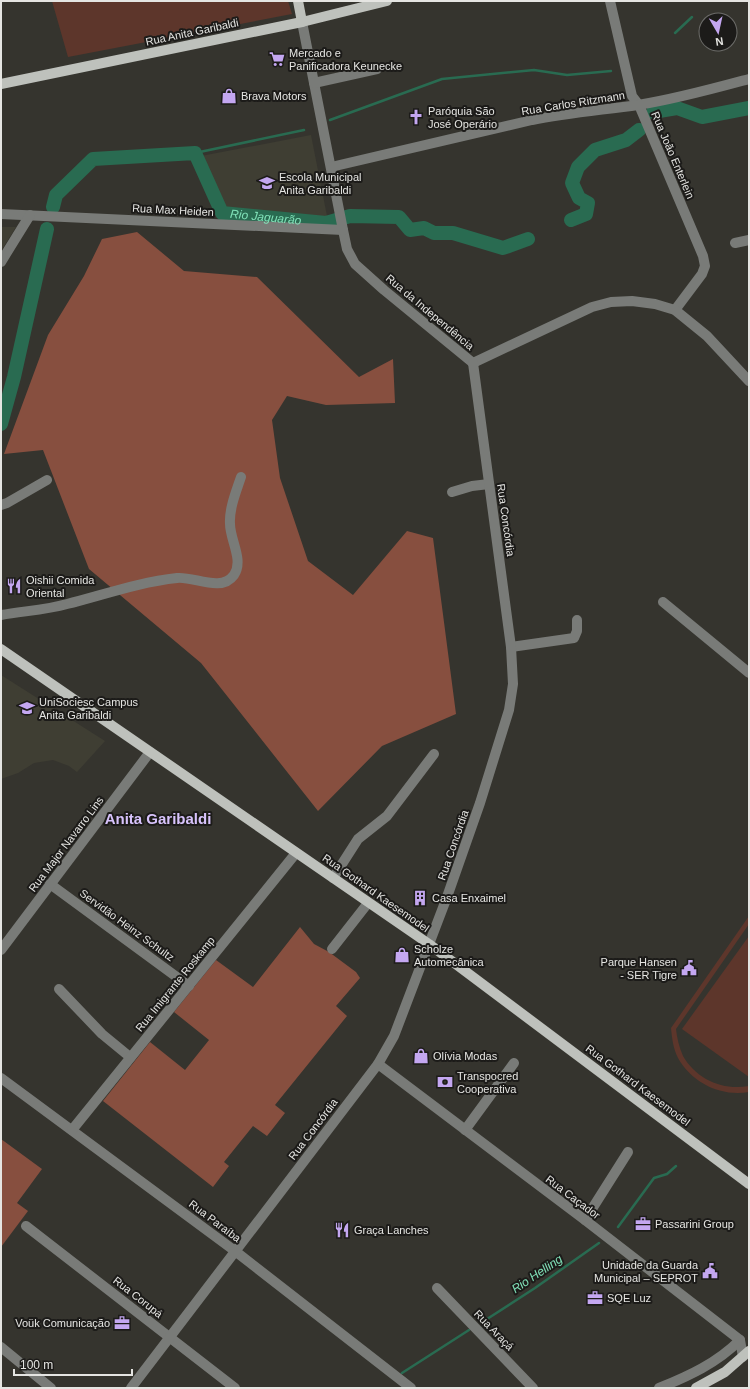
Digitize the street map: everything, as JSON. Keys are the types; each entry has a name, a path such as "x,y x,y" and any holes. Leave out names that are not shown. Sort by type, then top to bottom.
{"main road":[{"path":"298,1 302,22"},
{"name":"Rua Anita Garibaldi","path":"1,84 302,22 387,1"},
{"name":"Rua Gothard Kaesemodel","path":"1,649 429,944 749,1184"},
{"path":"702,1387 725,1372 746,1354"}],"street":[{"name":"Rua João Enterlein","path":"610,1 632,96 639,105 703,256 705,266 702,274 675,310"},
{"name":"Rua da Independência","path":"302,22 332,167 347,249 355,264 384,290 473,363 592,307 611,302 632,301 654,304 675,310 708,336 749,381"},
{"path":"314,83 377,69"},
{"name":"Rua Carlos Ritzmann","path":"332,167 555,116 639,105 686,96 749,80"},
{"name":"Rua Max Heiden","path":"1,214 342,226"},
{"path":"1,262 30,216"},
{"path":"735,243 749,240"},
{"name":"Rua Concórdia","path":"131,1388 378,1064 394,1036 478,811 509,710 513,684 511,647 473,363"},
{"path":"1,615 66,604 113,591 172,579 186,578 208,583 225,582 233,576 236,568 237,555 230,523 232,508 241,477"},
{"path":"1,505 47,480"},
{"path":"452,492 472,486 489,484"},
{"path":"663,602 749,674"},
{"path":"511,647 574,638 578,631 577,620"},
{"name":"Rua Major Navarro Lins","path":"1,950 150,752"},
{"path":"333,878 358,839 387,816 434,754"},
{"name":"Rua Imigrante Roskamp","path":"72,1130 296,853"},
{"name":"Servidão Heinz Schultz","path":"50,884 189,986"},
{"path":"332,949 368,902"},
{"path":"59,989 102,1034 130,1057"},
{"path":"466,1130 514,1063"},
{"name":"Rua Caçador","path":"378,1064 585,1220 740,1340"},
{"name":"Rua Paraíba","path":"1,1078 235,1251 411,1388"},
{"path":"585,1220 628,1152"},
{"name":"Rua Corupá","path":"26,1226 235,1388"},
{"name":"Rua Araçá","path":"437,1288 533,1388"},
{"path":"659,1388 682,1379 714,1362 729,1351 740,1340 746,1354"},
{"path":"1,1347 50,1388"}],"shaded area":[{"path":"52,1 288,1 292,14 68,57"},
{"name":"Escola Municipal Anita Garibaldi","path":"311,135 328,221 225,210 201,156"},
{"path":"1,227 16,227 1,251"},
{"path":"137,232 184,271 257,277 359,377 393,359 395,403 326,405 287,396 272,420 280,478 308,561 353,595 407,531 433,538 456,714 382,746 318,811 201,663 89,569 43,450 4,454 48,335 84,276 102,239"},
{"name":"UniSociesc Campus Anita Garibaldi","path":"1,675 105,741 77,772 69,766 53,760 34,763 18,773 1,779"},
{"path":"749,916 749,924 676,1029 678,1042 683,1056 695,1071 711,1082 720,1085 730,1087 749,1086 749,1092 738,1093 718,1090 699,1081 691,1075 678,1058 672,1039 671,1028"},
{"path":"300,927 314,944 329,952 356,972 360,978 336,1006 347,1016 275,1105 285,1113 267,1136 253,1126 224,1162 229,1166 213,1187 103,1101 150,1042 185,1070 209,1040 174,1012 216,960 253,987"},
{"path":"749,936 749,1077 682,1029"},
{"path":"1,1139 42,1169 17,1203 28,1211 1,1247"}],"waterway":[{"path":"675,33 692,17"},
{"path":"330,120 442,79 534,70 567,75 611,71"},
{"name":"Rio Jaguarão","path":"653,112 677,108 702,117 749,108"},
{"path":"195,153 304,130"},
{"name":"Rio Jaguarão","path":"571,220 586,214 588,203 579,198 572,183 578,167 595,150 626,140 639,130"},
{"name":"Rio Jaguarão","path":"53,207 56,195 93,159 195,153 222,213 326,223 350,216 399,217 410,230 424,228 434,233 453,233 503,248 528,239"},
{"name":"Rio Jaguarão","path":"1,424 14,377 47,229"},
{"name":"Rio Helling","path":"618,1227 654,1178 667,1174 676,1166"},
{"name":"Rio Helling","path":"484,1321 535,1288 599,1243"},
{"name":"Rio Helling","path":"402,1373 469,1330"}],"place":[{"name":"Mercado e Panificadora Keunecke","path":"277,59"},
{"name":"Brava Motors","path":"229,96"},
{"name":"Paróquia São José Operário","path":"416,117"},
{"name":"Escola Municipal Anita Garibaldi","path":"267,183"},
{"name":"Oishii Comida Oriental","path":"14,586"},
{"name":"UniSociesc Campus Anita Garibaldi","path":"27,708"},
{"name":"Casa Enxaimel","path":"420,898"},
{"name":"Scholze Automecânica","path":"402,955"},
{"name":"Parque Hansen - SER Tigre","path":"689,968"},
{"name":"Olívia Modas","path":"421,1056"},
{"name":"Transpocred Cooperativa","path":"445,1082"},
{"name":"Passarini Group","path":"643,1224"},
{"name":"Graça Lanches","path":"342,1230"},
{"name":"Unidade da Guarda Municipal – SEPROT","path":"710,1271"},
{"name":"SQE Luz","path":"595,1298"},
{"name":"Voük Comunicação","path":"122,1323"}],"district":[{"name":"Anita Garibaldi","path":"158,819"}]}
